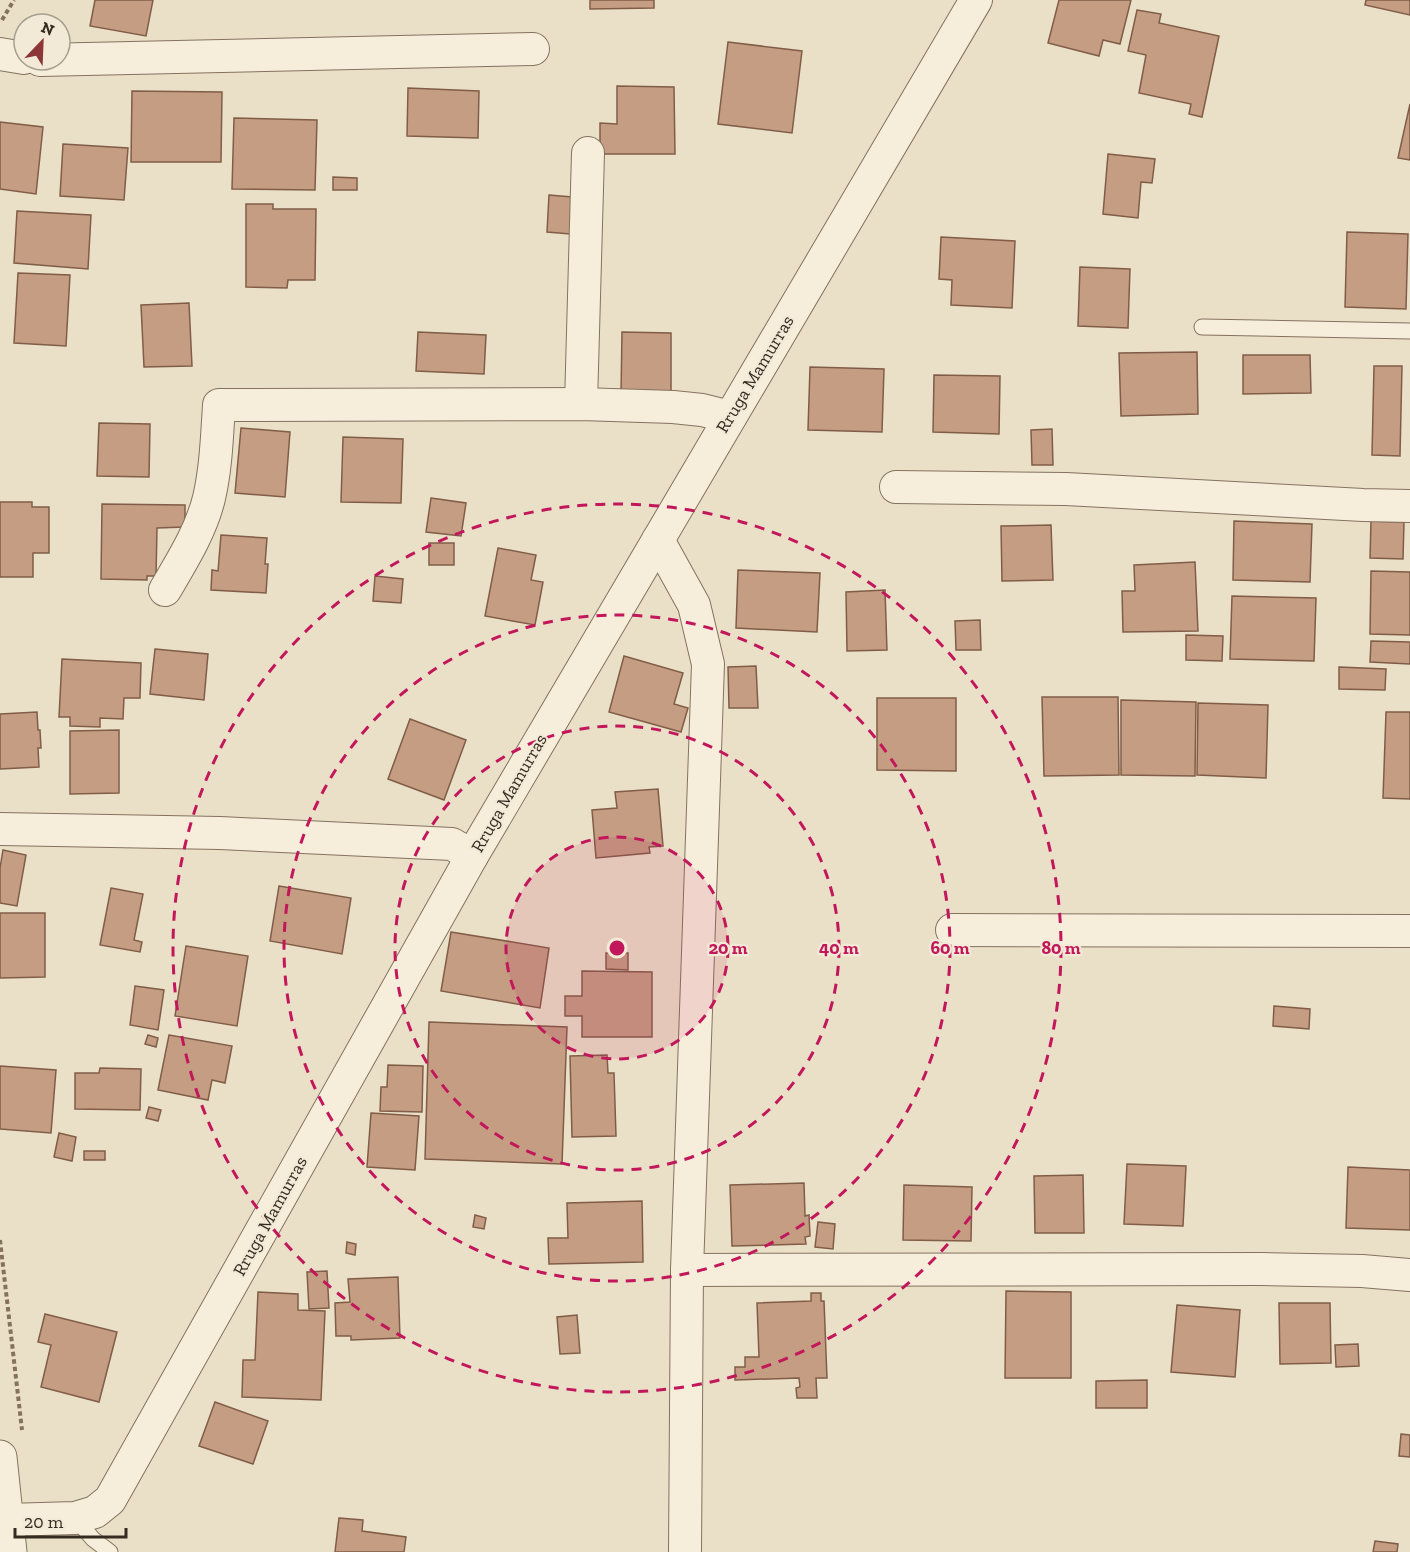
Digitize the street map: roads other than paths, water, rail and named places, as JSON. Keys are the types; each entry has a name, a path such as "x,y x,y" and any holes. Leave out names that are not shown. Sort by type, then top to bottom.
{"street":[{"name":"Rruga Mamurras","path":"7,1520 75,1518 95,1512 110,1500 472,856 976,0"},
{"path":"72,59 533,49"},
{"path":"581,404 588,153"},
{"path":"165,590 193,542 209,498 219,405 581,404 673,407 702,410 730,417"},
{"path":"896,487 1066,489 1410,506"},
{"path":"658,540 694,605 708,664 687,1270 685,1552"},
{"path":"0,829 220,833 452,844 472,856"},
{"path":"952,930 1410,931"},
{"path":"687,1270 1260,1269 1362,1271 1410,1275"},
{"path":"10,1552 7,1520 11,1449"}],"lane":[{"path":"1202,327 1410,331"},
{"path":"75,1518 93,1539 110,1552"}]}
